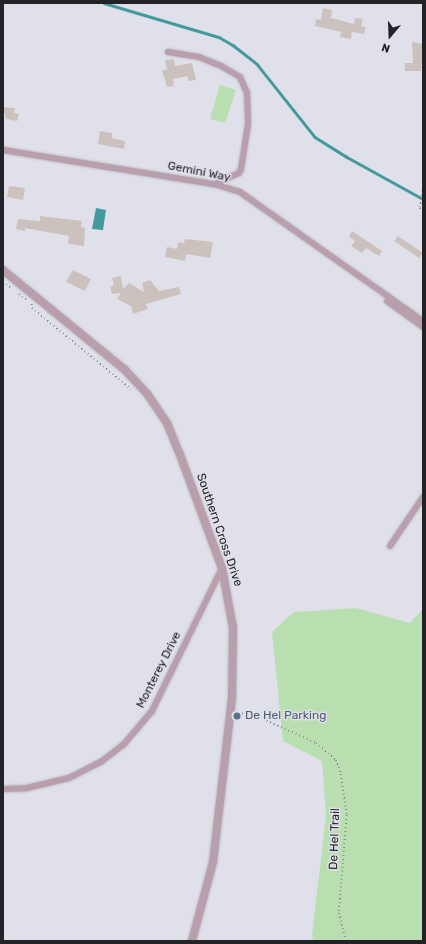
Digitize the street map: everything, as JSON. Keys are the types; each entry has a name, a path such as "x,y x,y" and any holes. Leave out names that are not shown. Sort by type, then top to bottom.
{"street":[{"path":"168,52 199,57 221,66 240,77 247,93 248,124 239,173 214,184"},
{"name":"Gemini Way","path":"3,150 214,184 244,194 423,321"},
{"name":"Southern Cross Drive","path":"3,270 125,370 148,396 166,423 179,452 222,568 228,593 234,647 230,712 213,862 192,941"},
{"path":"357,275 363,283 423,327"},
{"path":"390,546 423,497"},
{"name":"Monterey Drive","path":"3,789 27,788 68,778 101,762 124,744 152,711 222,568"}],"path":[{"path":"423,191 420,208 423,211"},
{"path":"3,282 16,290 21,298 32,303 32,308 135,393"},
{"name":"De Hel Trail","path":"230,712 252,714 316,742 336,760 341,774 347,815 338,913 346,941"}],"green space":[{"path":"220,85 236,90 225,123 210,119"},
{"path":"356,608 410,623 423,609 423,941 314,941 312,936 326,815 322,761 283,741 272,632 294,612"}],"water":[{"path":"96,208 106,210 103,230 92,229"}],"building":[{"path":"323,8 332,10 331,18 354,24 355,18 363,19 361,26 366,27 364,34 352,32 351,39 340,37 341,32 315,26 316,19 321,20"},
{"path":"412,42 423,44 421,71 405,71 405,63 413,63"},
{"path":"174,59 175,66 192,63 196,80 188,81 188,76 173,79 174,86 167,87 162,70 167,70 165,60"},
{"path":"3,107 15,108 14,113 19,114 17,121 6,119"},
{"path":"100,131 112,133 112,138 125,141 124,149 98,144"},
{"path":"9,186 25,188 23,200 7,197"},
{"path":"40,216 82,221 81,227 85,228 84,246 68,244 69,236 25,228 25,231 16,229 18,219 40,221"},
{"path":"352,231 382,251 379,256 366,248 362,253 351,246 355,241 349,237"},
{"path":"398,236 423,253 419,258 394,241"},
{"path":"185,239 213,242 210,258 186,254 185,261 165,257 167,247 177,249 178,242 184,243"},
{"path":"73,270 91,279 85,291 66,282"},
{"path":"121,276 123,289 129,283 144,292 142,283 150,280 159,291 179,287 181,294 146,304 148,309 133,314 131,306 117,299 121,293 112,294 110,287 114,285 112,278"}],"waterway":[{"path":"104,3 219,37 233,45 257,64 315,137 347,157 423,199"}],"place":[{"name":"De Hel Parking","path":"237,716"}]}
